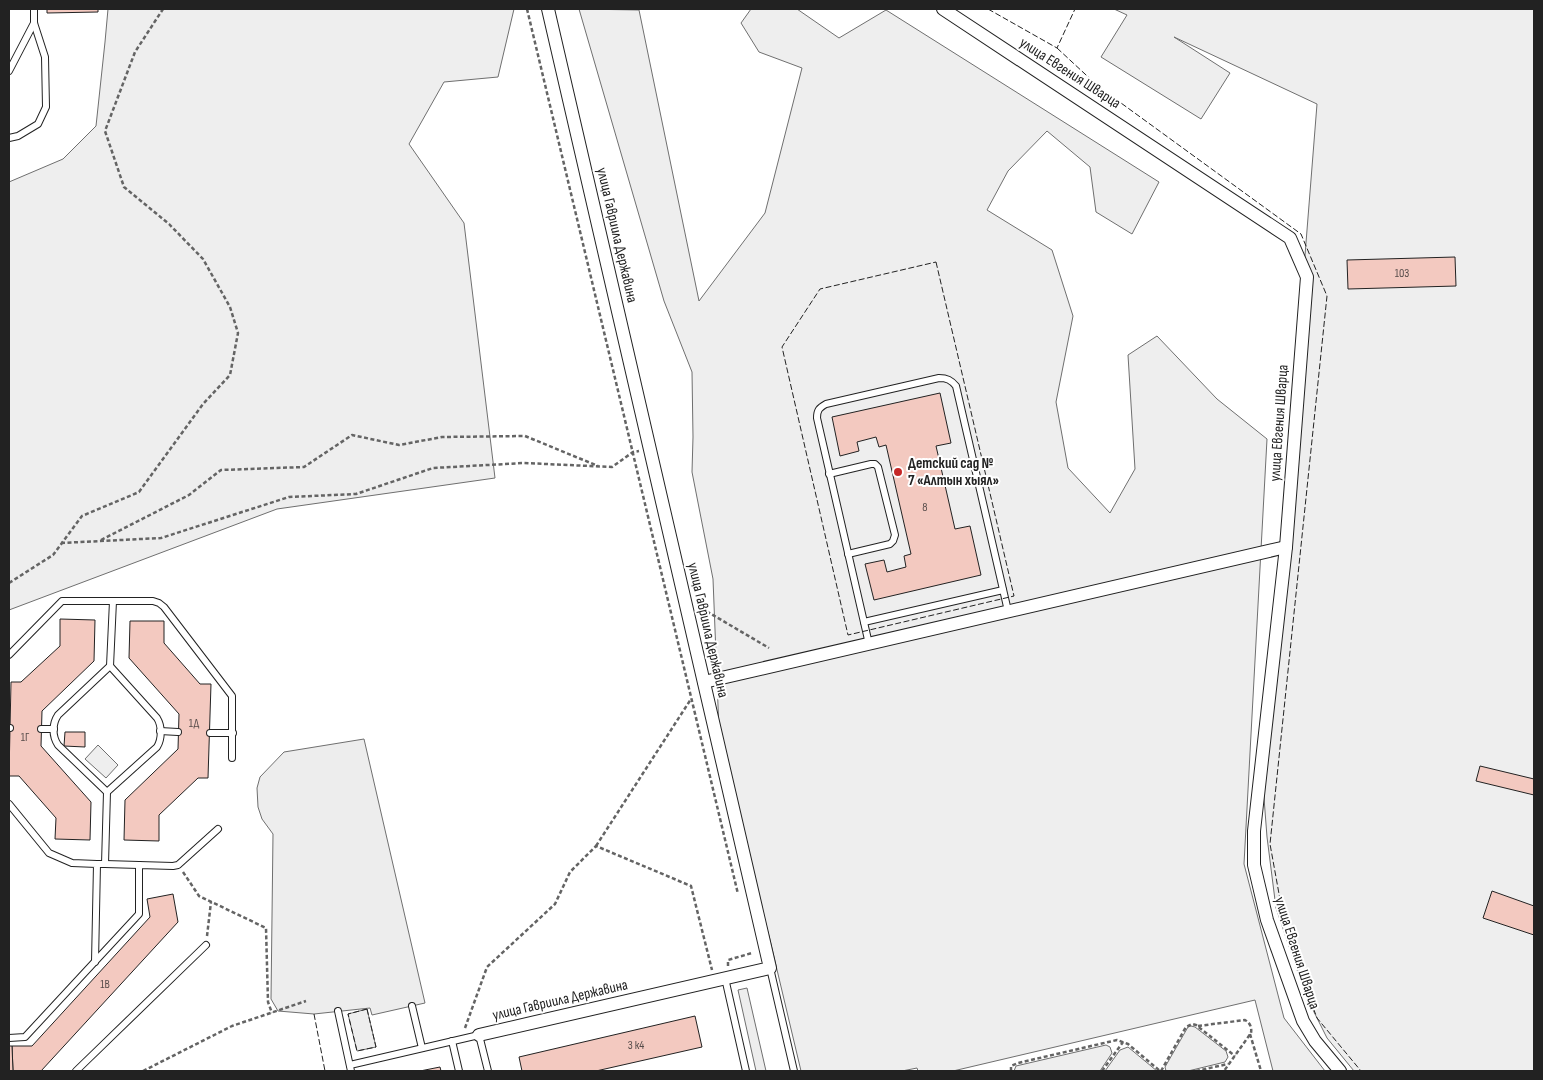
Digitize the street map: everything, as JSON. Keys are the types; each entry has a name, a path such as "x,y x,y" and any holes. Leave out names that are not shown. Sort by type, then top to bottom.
{"street":[{"name":"улица Гавриила Державина","path":"479,1035 770,968 548,9"},
{"name":"улица Евгения Шварца","path":"942,9 1290,238 1307,277 1286,547 1254,831 1254,865 1266,920 1303,1021 1314,1041 1340,1071"},
{"path":"704,682 1286,547"}],"lane":[{"path":"9,138 18,136 38,124 46,107 45,57 34,23 34,9"},
{"path":"9,71 34,23"},
{"path":"869,644 816,418 820,407 826,404 939,378 946,378 952,381 956,386 1008,612"},
{"path":"829,474 871,464 878,466 894,535 892,543 848,554"},
{"path":"864,622 1003,590"},
{"path":"9,655 62,601 153,601 160,603 232,696 232,758"},
{"path":"107,792 58,745 54,736 54,729 55,719 58,715 110,666 113,601"},
{"path":"105,864 107,792 156,747 160,739 157,718 110,666"},
{"path":"41,728 54,729"},
{"path":"160,731 178,732"},
{"path":"210,732 232,733"},
{"path":"9,804 49,853 72,863 178,865 218,829"},
{"path":"95,962 97,864"},
{"path":"9,1038 25,1037 140,914 139,865"},
{"path":"76,1071 206,945"},
{"path":"770,968 794,1071"},
{"path":"723,979 746,1071"},
{"path":"412,1006 422,1048"},
{"path":"338,1012 351,1068 422,1048 479,1035 488,1071"},
{"path":"452,1041 459,1071"}],"path":[{"path":"9,583 53,555 82,516 139,492 203,404 230,375 238,333 230,307 202,259 169,224 124,187 105,131 135,52 163,9"},
{"path":"527,9 738,896"},
{"path":"100,541 189,495 220,470 304,467 352,435 399,445 442,436 525,436 599,467"},
{"path":"62,543 161,538 289,496 356,494 433,468 524,463 612,467 633,452 650,448"},
{"path":"671,612 695,606 769,648"},
{"path":"461,1039 487,967 555,904 570,872 596,846 691,699"},
{"path":"596,846 691,886 723,979"},
{"path":"178,865 199,896 266,928 268,1002 272,1013"},
{"path":"206,945 211,902"},
{"path":"723,979 728,961 752,954 750,944"},
{"path":"143,1071 232,1026 306,1001"},
{"path":"1198,1026 1245,1020 1251,1026 1250,1034 1261,1071"},
{"path":"1010,1071 1012,1066 1018,1062 1114,1040 1123,1041 1160,1071 1186,1027 1192,1024 1198,1026 1235,1056"},
{"path":"1224,1071 1250,1034"},
{"path":"1102,1071 1123,1041"},
{"path":"1196,1071 1230,1063"}],"shaded area":[{"path":"108,9 514,9 498,77 444,82 409,144 464,223 495,478 277,509 9,610 9,182 63,159 96,126"},
{"path":"579,9 639,10 699,301 765,213 802,68 759,52 741,23 751,9 797,9 839,38 886,10 1159,182 1132,234 1096,212 1090,167 1047,131 1008,171 987,210 1052,250 1073,316 1056,402 1068,468 1110,513 1135,469 1128,355 1157,336 1217,399 1267,439 1244,864 1284,1018 1325,1071 1273,1071 1255,1000 953,1071 918,1071 917,1068 902,1071 801,1071 769,936 720,756 713,579 692,472 692,372 664,301"},
{"path":"1114,9 1534,9 1534,1071 1354,1071 1327,1038 1306,996 1276,908 1263,785 1317,104 1174,37 1230,73 1201,119 1101,57 1127,15"},
{"path":"364,739 425,1003 372,1015 370,1008 314,1014 278,1011 271,999 273,834 262,819 258,807 257,788 260,777 284,752"},
{"path":"98,745 118,765 106,778 85,759"},
{"path":"747,988 766,1071 756,1071 738,990"},
{"path":"367,1009 376,1047 357,1051 348,1014"},
{"path":"1188,1027 1195,1027 1226,1051 1228,1057 1225,1062 1188,1071 1166,1071 1165,1067"},
{"path":"1106,1045 1110,1047 1112,1053 1100,1071 1014,1071 1016,1066"},
{"path":"1128,1047 1157,1071 1105,1071 1120,1050"}],"building":[{"path":"47,9 98,9 98,12 47,13"},
{"path":"1455,257 1456,286 1348,289 1347,260"},
{"path":"940,393 951,443 936,446 955,529 970,526 981,575 874,600 865,564 884,560 887,572 906,567 904,556 911,554 886,445 879,447 876,437 857,442 859,451 840,456 832,417"},
{"path":"60,619 95,620 94,661 42,711 41,746 91,802 90,840 55,839 56,818 19,776 9,776 11,682 21,682 60,646"},
{"path":"130,621 164,621 164,643 200,684 211,684 208,778 198,778 159,815 159,841 124,840 125,800 178,749 179,714 129,658"},
{"path":"65,732 85,732 85,747 64,746"},
{"path":"1480,766 1534,779 1534,795 1476,781"},
{"path":"1492,891 1534,906 1534,935 1483,918"},
{"path":"173,894 178,922 41,1071 13,1071 12,1046 32,1046 150,917 147,899"},
{"path":"695,1016 702,1047 596,1071 522,1071 519,1057"},
{"path":"9,1046 12,1046 13,1071 9,1071"},
{"path":"440,1067 441,1071 420,1071"}],"fence":[{"path":"988,9 1057,48 1075,9"},
{"path":"1057,48 1099,87 1301,234 1327,296 1270,844 1287,938 1317,1018 1361,1071"},
{"path":"936,262 1014,596 848,635 782,347 820,289 936,262"},
{"path":"367,1009 376,1047 357,1051 348,1014 367,1009"},
{"path":"314,1014 325,1071"}],"place":[{"name":"Детский сад № 7 «Алтын хыял»","path":"898,472"}]}
